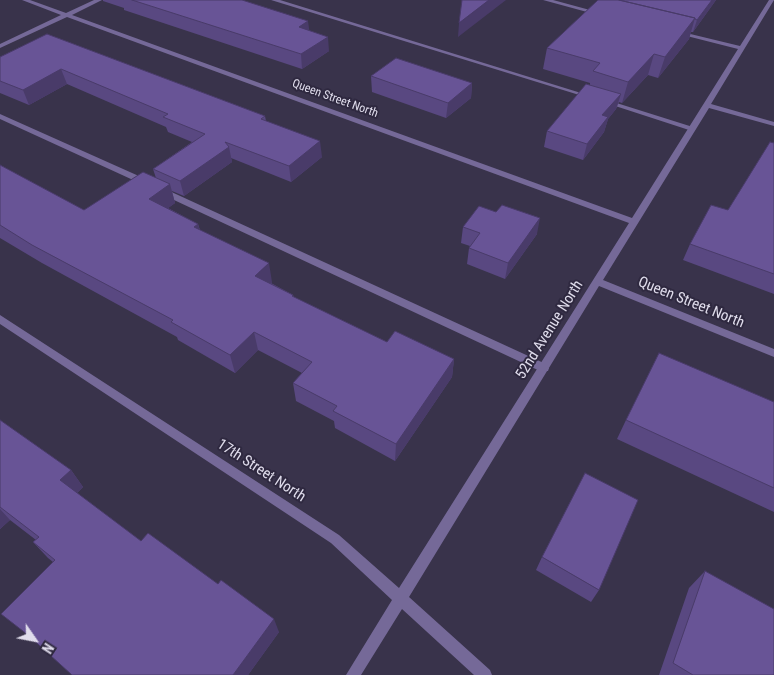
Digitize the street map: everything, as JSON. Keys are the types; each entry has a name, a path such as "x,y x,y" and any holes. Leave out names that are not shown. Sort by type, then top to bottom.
{"street":[{"name":"Queen Street North","path":"25,0 68,14 635,222"},
{"path":"0,46 99,0"},
{"path":"274,0 692,128"},
{"path":"546,0 602,14"},
{"name":"52nd Avenue North","path":"353,675 772,0"},
{"path":"667,30 741,48"},
{"path":"707,105 774,124"},
{"path":"0,116 544,368"},
{"name":"Queen Street North","path":"598,282 774,352"},
{"name":"17th Street North","path":"0,319 335,539 485,675"}],"building":[{"path":"132,0 242,0 308,21 299,27 328,37 301,54"},
{"path":"462,0 489,0 459,23"},
{"path":"598,0 619,0 695,18 665,57 654,54 628,82 593,71 600,63 547,48"},
{"path":"619,0 712,0 697,20"},
{"path":"47,34 265,116 261,119 320,141 289,166 225,142 229,147 180,181 153,169 205,134 163,117 168,114 61,69 23,90 0,81 0,57"},
{"path":"396,58 472,83 448,103 371,76"},
{"path":"586,84 621,94 602,115 608,117 587,144 547,131"},
{"path":"770,142 774,143 774,274 690,244 711,205 728,210"},
{"path":"0,165 84,210 143,172 170,184 149,199 198,224 194,227 269,263 255,276 387,342 395,331 454,359 396,444 333,411 337,406 293,383 312,362 254,332 230,355 171,322 173,320 32,245 0,225"},
{"path":"502,205 540,218 508,263 469,248 480,233 463,227 479,206 496,212"},
{"path":"659,353 774,402 774,488 626,420"},
{"path":"0,420 71,470 60,480 141,541 148,533 218,584 221,580 274,619 233,675 72,675 28,635 1,614 55,560 33,542 39,537 0,507"},
{"path":"585,473 638,500 599,590 542,557"},
{"path":"705,571 774,609 774,675 693,675 673,663"}]}
